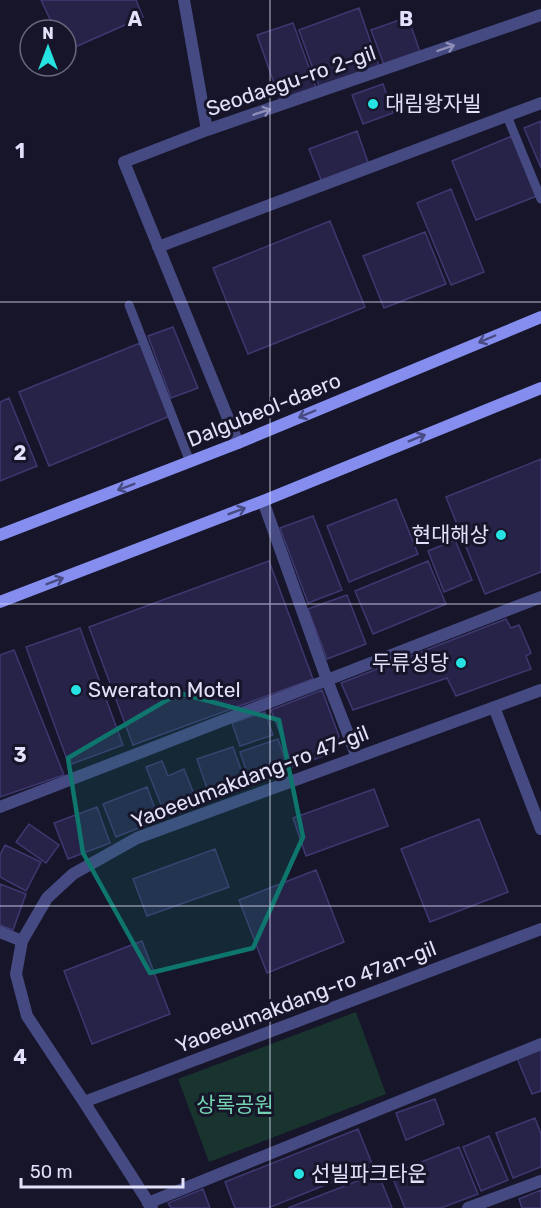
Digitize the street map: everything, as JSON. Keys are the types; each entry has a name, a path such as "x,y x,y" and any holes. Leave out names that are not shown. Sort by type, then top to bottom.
{"main road":[{"name":"Dalgubeol-daero","path":"0,536 238,443 541,316"},
{"path":"0,602 263,501 541,388"}],"street":[{"path":"184,0 207,130"},
{"name":"Seodaegu-ro 2-gil","path":"158,247 124,162 207,130 541,15"},
{"path":"238,443 158,247 541,103"},
{"path":"263,501 357,757"},
{"path":"0,807 541,597"},
{"name":"Yaoeeumakdang-ro 47-gil","path":"150,1205 27,1016 16,975 22,941 47,898 73,874 137,838 541,690"},
{"path":"494,707 541,829"},
{"name":"Yaoeeumakdang-ro 47an-gil","path":"84,1102 541,929"},
{"path":"0,932 22,941"},
{"path":"150,1205 541,1044"},
{"path":"468,1208 541,1181"}],"lane":[{"path":"507,116 541,199"},
{"path":"129,305 190,462"}],"highlighted area":[{"path":"179,693 279,720 303,837 253,948 150,973 83,853 68,758"}],"green space":[{"name":"상록공원","path":"356,1012 386,1094 209,1162 178,1079"}],"building":[{"path":"41,0 136,0 143,17 78,46 78,18 49,18"},
{"path":"359,8 379,66 319,86 299,30"},
{"path":"408,17 420,52 384,65 371,30"},
{"path":"293,23 316,87 280,100 257,35"},
{"name":"대림왕자빌","path":"383,84 393,113 363,124 352,95"},
{"path":"541,121 541,168 524,128"},
{"path":"357,131 369,165 322,182 309,149"},
{"path":"512,136 537,196 476,220 452,161"},
{"path":"451,189 484,272 451,285 417,203"},
{"path":"330,221 365,307 248,354 213,268"},
{"path":"425,232 446,284 384,308 363,256"},
{"path":"173,327 198,388 171,398 148,336"},
{"path":"140,343 170,416 49,466 19,392"},
{"path":"9,398 37,466 0,481 0,402"},
{"name":"현대해상","path":"541,459 541,572 485,594 446,497"},
{"path":"396,499 418,554 349,582 327,526"},
{"path":"313,516 342,590 308,603 280,528"},
{"path":"455,540 472,580 444,592 428,551"},
{"path":"269,561 313,679 133,745 89,627"},
{"path":"428,561 446,604 373,634 355,591"},
{"path":"347,595 366,644 327,659 308,609"},
{"name":"두류성당","path":"506,619 511,628 519,625 531,653 526,656 531,669 456,696 447,678 353,710 341,683"},
{"path":"80,628 123,745 69,765 26,647"},
{"path":"14,650 64,775 0,797 0,655"},
{"path":"322,690 339,736 332,753 293,767 271,710"},
{"path":"265,712 273,735 240,746 232,723"},
{"path":"278,739 289,770 251,784 240,752"},
{"path":"233,747 246,784 210,797 197,759"},
{"path":"162,761 168,776 184,769 198,804 166,817 146,767"},
{"path":"147,787 159,820 116,837 103,804"},
{"path":"374,789 388,826 306,856 293,818"},
{"path":"97,807 110,843 68,859 54,823"},
{"path":"479,819 508,892 430,922 401,849"},
{"path":"29,824 59,845 46,863 16,842"},
{"path":"5,845 41,862 26,891 0,877 0,855"},
{"path":"215,849 229,887 147,916 133,879"},
{"path":"316,870 344,942 267,973 239,900"},
{"path":"0,884 26,894 13,930 0,925"},
{"path":"142,941 170,1014 92,1044 64,971"},
{"path":"541,1049 541,1091 532,1094 517,1058"},
{"path":"435,1099 444,1124 406,1140 396,1113"},
{"path":"535,1118 541,1134 541,1167 513,1178 496,1133"},
{"name":"선빌파크타운","path":"358,1129 373,1166 268,1208 235,1208 225,1182"},
{"path":"489,1136 508,1180 481,1191 463,1147"},
{"path":"459,1147 478,1194 441,1208 405,1208 391,1174"},
{"path":"378,1173 392,1208 288,1208"},
{"path":"203,1189 210,1208 171,1208 168,1203"},
{"path":"541,1190 541,1208 522,1208 519,1199"}],"place":[{"name":"대림왕자빌","path":"373,104"},
{"name":"현대해상","path":"501,535"},
{"name":"두류성당","path":"461,663"},
{"name":"Sweraton Motel","path":"76,690"},
{"name":"선빌파크타운","path":"299,1174"}]}
